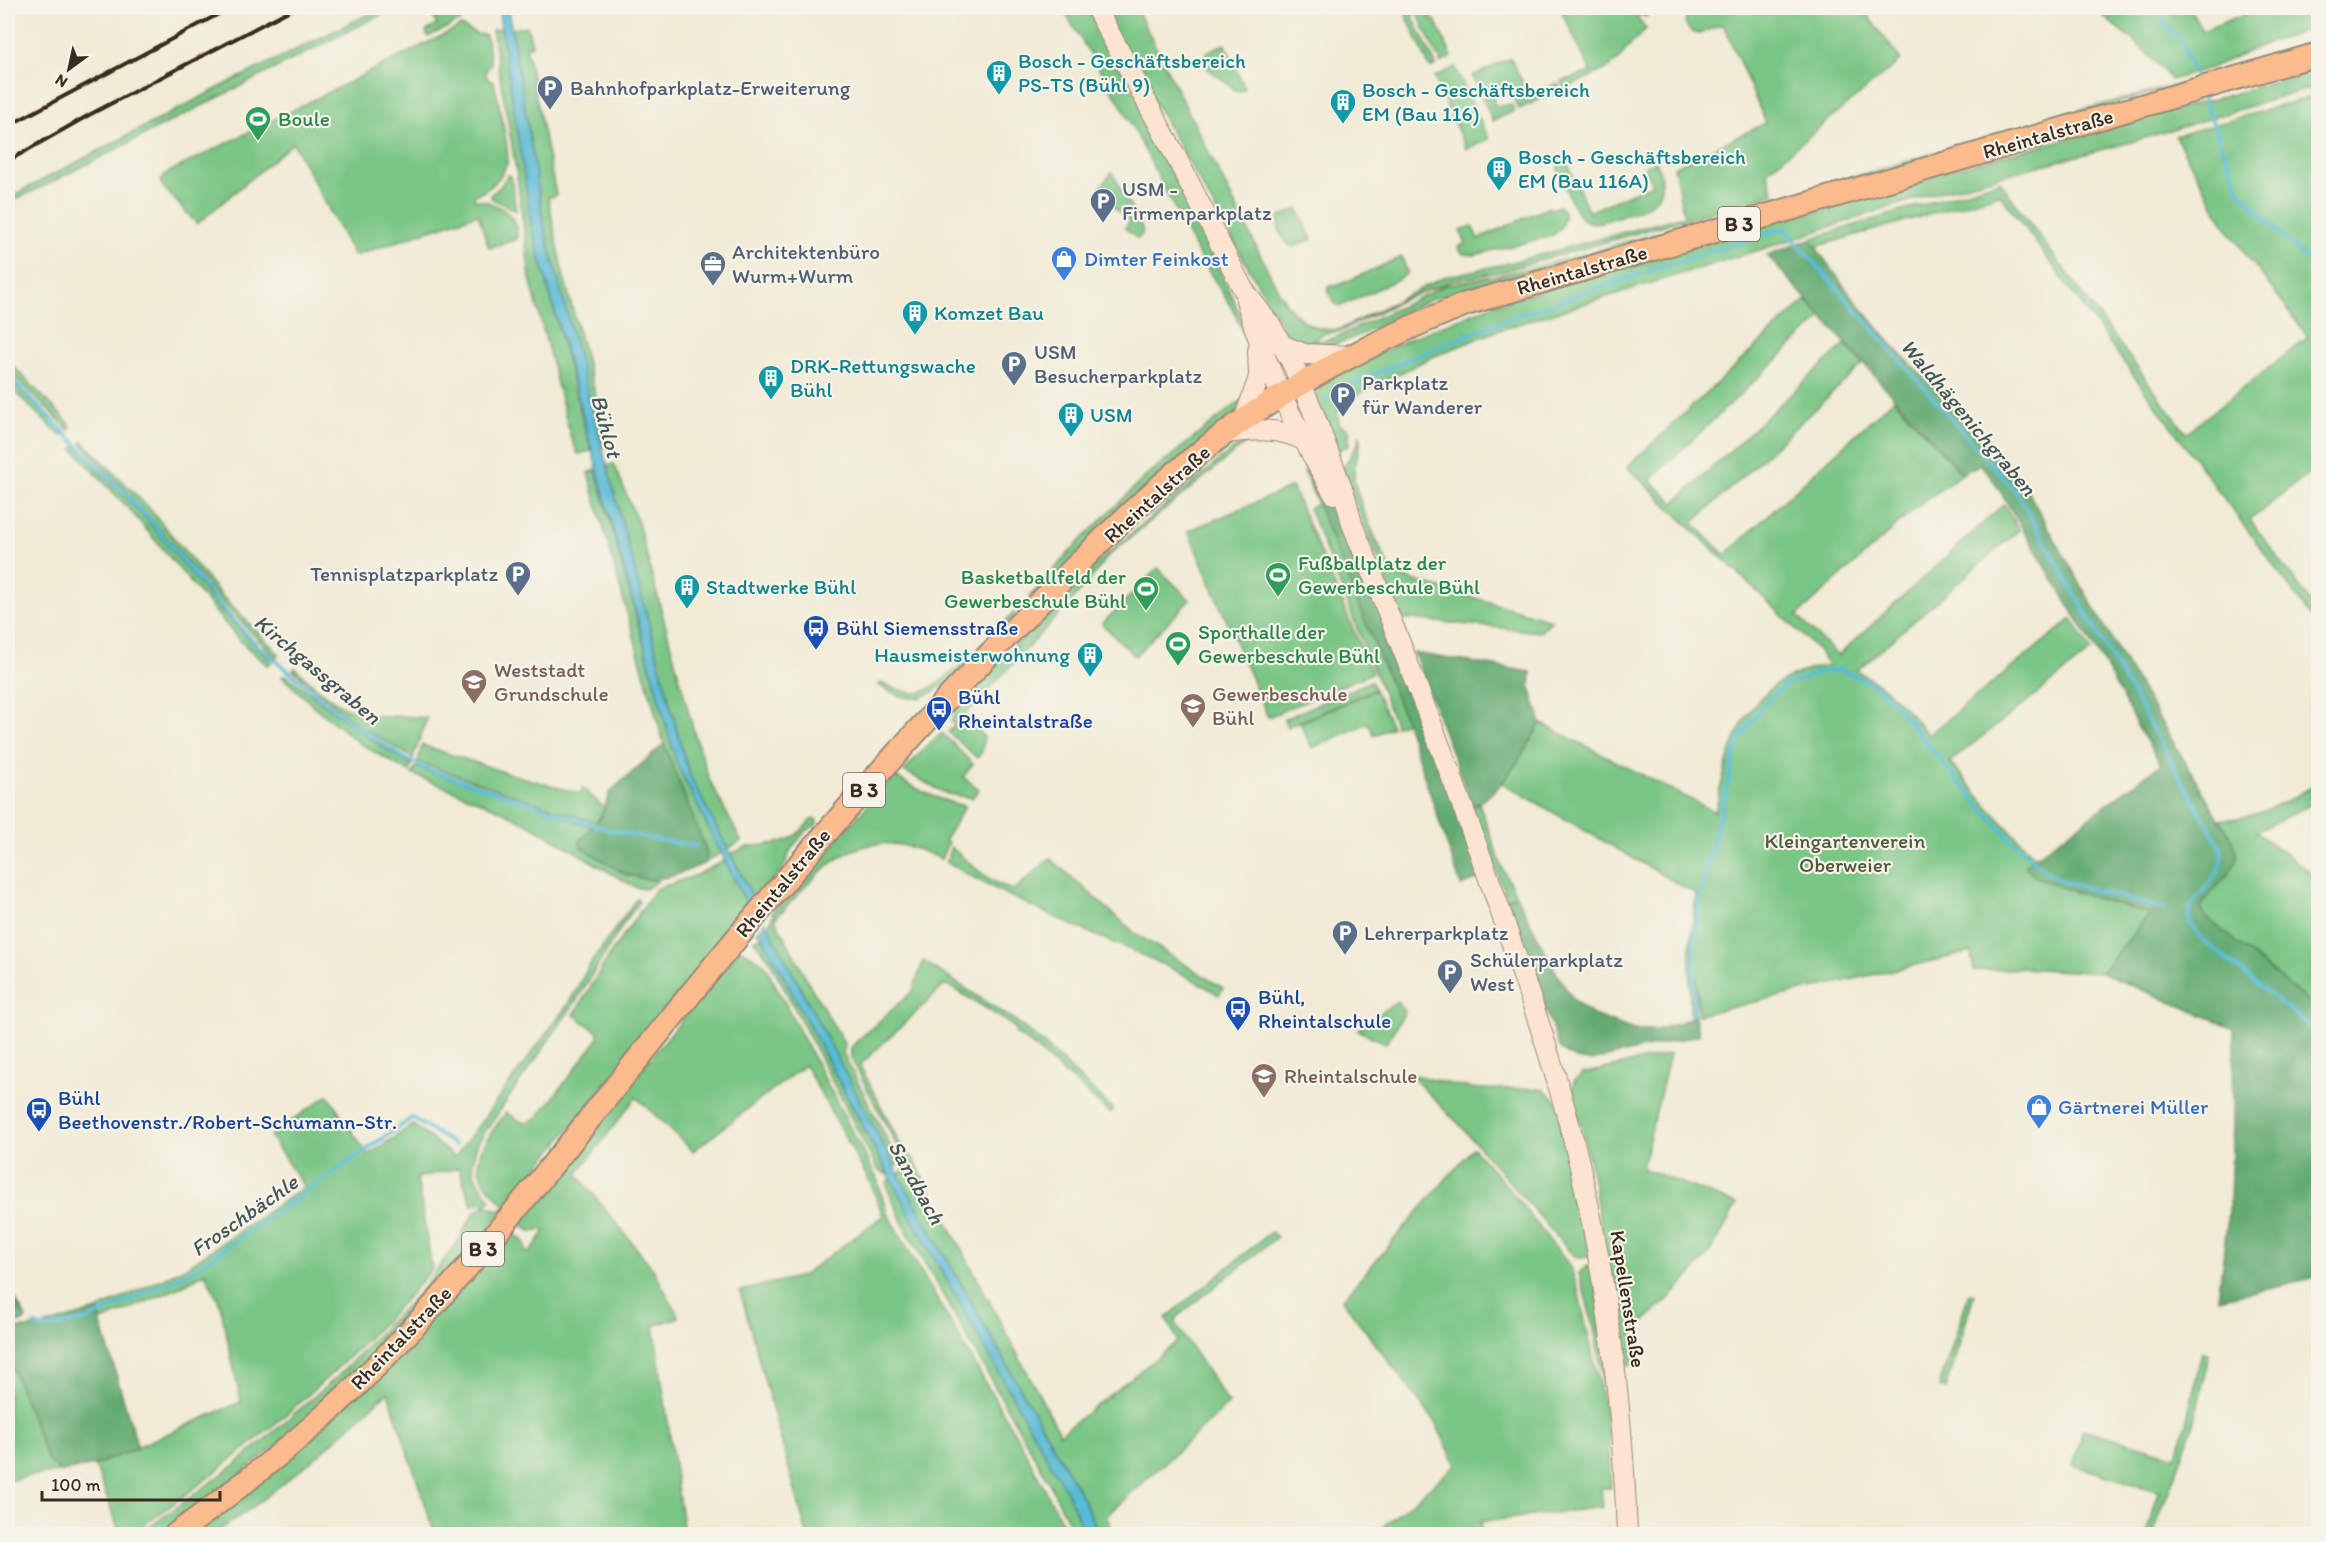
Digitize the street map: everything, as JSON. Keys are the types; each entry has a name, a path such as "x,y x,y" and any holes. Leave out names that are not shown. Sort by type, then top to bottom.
{"main road":[{"name":"Rheintalstraße","path":"176,1534 224,1500 295,1442 357,1385 433,1306 515,1212 749,923 841,815 962,682 1140,505 1184,466 1235,427 1281,396 1350,356 1466,304 2319,54"}],"street":[{"path":"1096,8 1167,138 1243,288 1272,327 1302,384 1345,496 1352,524"},
{"path":"1243,288 1258,342 1281,396 1302,440 1352,524"},
{"path":"1258,342 1259,377 1235,427 1270,429 1302,440"},
{"path":"1282,345 1304,354 1350,356"},
{"name":"Kapellenstraße","path":"1352,524 1459,795 1522,970 1555,1075 1580,1167 1608,1317 1619,1402 1627,1534"}],"green space":[{"path":"381,8 394,8 8,203 8,198 236,79"},
{"path":"428,8 445,8 462,20 428,37 426,31 437,25"},
{"path":"1062,8 1090,8 1165,147 1199,227 1250,335 1254,351 1250,350 1233,310 1197,252 1123,108"},
{"path":"1101,8 1136,8 1280,294 1298,317 1305,322 1321,329 1331,330 1341,329 1444,277 1505,264 1684,216 1674,167 1766,123 1723,24 1699,34 1691,31 1685,24 1687,16 1695,8 1862,8 1901,60 1767,171 1774,194 1507,270 1452,281 1402,300 1341,331 1323,334 1315,339 1322,341 1337,337 1446,285 1533,268 1727,214 2080,110 2186,83 1521,279 1446,294 1422,303 1356,337 1324,347 1312,347 1313,340 1304,345 1288,337"},
{"path":"1403,8 1430,8 1434,16 1429,18 1431,21 1435,20 1452,57 1440,63 1441,57 1437,56 1417,12 1412,15 1436,65 1430,68"},
{"path":"1560,8 1656,8 1645,17 1642,14 1637,18 1646,29 1626,49 1619,60 1610,65 1611,67 1564,89 1561,81 1591,72"},
{"path":"2096,8 2190,8 2202,31 2259,8 2318,8 2318,27 2265,44 2210,68 2171,80 2145,51 2109,22"},
{"path":"461,26 477,34 486,35 491,63 486,72 487,79 494,82 508,157 502,174 490,187 474,195 475,200 492,204 509,214 516,226 517,239 489,248 478,214 354,256 293,143 197,224 162,186 161,181 165,174"},
{"path":"527,26 532,45 526,47 556,195 548,198 563,273 609,446 602,448 545,230 512,29"},
{"path":"502,29 532,227 591,451 578,454 571,438 530,278 517,175 492,30"},
{"path":"1225,44 1245,89 1238,92 1202,64 1207,53"},
{"path":"1511,58 1529,96 1557,83 1561,90 1519,109 1510,90 1480,92 1472,76"},
{"path":"1455,67 1489,139 1466,149 1434,77"},
{"path":"2318,68 2318,86 2131,142 1927,195 1772,246 1502,329 1432,357 1358,394 1351,401 1348,409 1337,410 1339,424 1349,430 1349,445 1340,450 1332,445 1317,400 1318,389 1327,379 1409,339 1495,304 1941,172 2233,94"},
{"path":"2318,95 2318,466 2250,520 2318,612 2318,626 2000,194 1814,247 1810,239 2000,181 2186,433 2308,337 2228,230 2175,136"},
{"path":"1493,96 1495,106 1512,105 1514,111 1493,121 1482,97"},
{"path":"1565,158 1589,212 1652,184 1644,167 1656,161 1660,174 1660,192 1656,199 1641,209 1602,222 1588,222 1576,210 1558,170 1558,165"},
{"path":"1112,172 1142,228 1142,234 1138,239 1125,228 1130,221 1097,192"},
{"path":"508,175 511,176 516,211 491,198 491,194 500,187"},
{"path":"1559,206 1564,211 1563,223 1560,229 1551,236 1475,255 1463,254 1458,247 1466,243 1460,231 1472,226 1478,239 1549,207 1550,210"},
{"path":"1298,209 1312,239 1292,247 1281,233 1278,221 1279,217"},
{"path":"1810,239 1846,289 1892,345 2004,459 2028,492 2122,657 2232,840 2237,855 2235,862 2227,876 2201,908 2205,916 2318,1010 2318,1277 2218,1299 2230,1201 2234,1028 2101,973 2150,914 2072,891 2036,877 2025,865 2161,764 2139,729 2102,660 1994,481 1980,464 1962,474 1767,255"},
{"path":"1402,257 1407,272 1403,277 1343,305 1334,303 1327,288"},
{"name":"Kleingartenverein Oberweier","path":"1806,300 1822,317 1650,480 1674,503 1845,344 1863,364 1693,523 1725,555 1894,399 1962,474 1916,508 1797,616 1838,656 2004,504 2019,530 1856,671 1887,691 1928,735 2072,619 2091,651 1950,762 2035,857 2025,865 2072,891 2150,914 2101,973 2023,968 1974,971 1971,952 1698,1015 1697,974 1695,1017 1690,1019 1690,950 1696,894 1502,783 1541,723 1715,812 1728,760 1746,717 1760,699 1777,684 1800,673 1829,665 1816,648 1627,467"},
{"path":"8,361 69,423 71,427 69,430 8,370"},
{"path":"8,378 65,434 62,436 54,430 8,385"},
{"path":"1243,399 1240,409 1037,594 1029,597 1076,545 1147,475"},
{"path":"1265,433 1283,435 1295,441 1305,450 1314,465 1307,462 1289,442 1282,439 1267,438 1245,444 1109,555 1085,586 965,715 984,737 982,752 977,758 948,732 955,725 951,721 961,701 1087,571 1220,459 1248,439"},
{"path":"1360,435 1361,440 1354,471 1355,485 1389,567 1398,576 1552,620 1540,632 1401,618 1342,469 1358,444"},
{"path":"83,441 149,508 221,595 280,655 276,658 220,600 144,511 81,443"},
{"path":"76,446 143,516 224,614 272,662 267,665 239,640 129,509 73,449"},
{"path":"614,464 638,523 695,736 709,779 741,841 728,849 690,776 684,757 607,466"},
{"path":"596,470 676,762 721,853 705,863 707,853 664,744 588,473"},
{"path":"1304,471 1315,475 1332,496 1368,575 1483,877 1461,886 1406,722"},
{"name":"Fußballplatz der Gewerbeschule Bühl","path":"1292,487 1372,673 1268,717 1188,531"},
{"path":"1319,504 1406,722 1396,726 1309,508"},
{"name":"Basketballfeld der Gewerbeschule Bühl","path":"1158,568 1190,600 1135,656 1102,624"},
{"path":"1015,612 1013,618 968,664 929,694 907,698 878,685 880,683 911,693 926,690 953,672"},
{"path":"1414,653 1531,672 1530,688 1541,723 1504,781 1484,799 1472,806"},
{"path":"295,668 330,698 352,710 361,713 427,718 413,758 359,726 293,670"},
{"path":"286,675 363,734 412,765 409,772 359,743 282,677"},
{"path":"1371,681 1375,689 1287,727 1284,719"},
{"path":"1375,690 1392,727 1374,735 1368,723 1312,748 1300,723"},
{"path":"942,733 973,764 963,777 979,789 972,798 947,794 904,771"},
{"path":"664,744 707,853 705,863 685,872 653,879 640,878 614,867 581,847 580,841 601,817 610,792"},
{"path":"422,745 581,794 582,787 604,808 596,823 418,762"},
{"path":"416,767 519,800 592,827 580,841 625,875 658,881 646,889 637,888 541,831 487,804 412,774"},
{"path":"894,776 928,794 965,806 945,840 948,843 941,859 913,848 888,844 867,846 847,853 811,880 775,919 845,1045 843,1053 896,1157 898,1163 895,1167 768,929 772,912"},
{"path":"2318,783 2318,801 2256,832 2318,878 2318,1010 2205,916 2201,908 2206,896 2229,874 2232,840 2220,819 2246,817 2259,813"},
{"path":"1479,803 1503,870 1516,895 1507,899 1472,806"},
{"path":"816,819 817,824 805,832 791,849 783,869 754,899 731,854 744,848 789,840 811,820"},
{"path":"951,847 989,878 1014,890 1050,858 1136,934 1223,988 1219,995 1174,970 1038,910 982,882 946,862"},
{"path":"725,860 748,907 435,1295 310,1418 166,1534 140,1534 236,1464 339,1375 426,1285 458,1241 474,1213 485,1205 501,1211 505,1205 483,1180 479,1170 482,1149 488,1138 506,1112 522,1122 539,1116 598,1039 598,1032 574,1015 610,954 656,889 697,875"},
{"path":"1516,895 1557,974 1573,999 1593,1015 1634,1030 1656,1030 1695,1017 1699,1035 1591,1061 1577,1059 1566,1054 1559,1047 1507,899"},
{"path":"637,898 639,903 623,924 576,1001 478,1142 473,1160 474,1173 491,1199 487,1203 472,1206 459,1168 417,1178 432,1269 364,1343 290,1411 172,1505 131,1534 120,1534 95,1465 241,1402 220,1304 205,1273 178,1288 102,1321 97,1310 185,1268 304,1187 270,1136 328,1095 368,1155 413,1125 455,1157 568,1004 592,961"},
{"path":"762,936 888,1175 878,1170 769,959 754,940"},
{"path":"740,949 765,965 877,1179 887,1213 1024,1449 1068,1534 807,1534 740,1291 802,1276 883,1216 871,1184 805,1065 693,1151 636,1097 577,1174 653,1269 679,1317 654,1326 684,1534 435,1534 388,1392 313,1460 254,1506 214,1534 190,1534 509,1233 521,1238 526,1246 525,1251 530,1253 545,1231 528,1230 520,1217"},
{"path":"923,961 1016,1021 1113,1109 1110,1113 1031,1044 1016,1034 1015,1028 946,984 860,1065 905,1154 913,1158 1060,1434 1178,1341 1166,1318 1271,1232 1277,1237 1177,1317 1175,1323 1229,1404 1106,1516 1115,1534 1099,1534 1081,1495 899,1175 905,1167 903,1157 851,1058 851,1048 856,1042 913,991"},
{"path":"1397,1001 1405,1012 1386,1043 1357,1030"},
{"path":"1670,1054 1642,1168 1736,1204 1727,1224 1705,1258 1679,1288 1634,1331 1633,1365 1624,1366 1592,1174 1583,1132 1571,1095 1574,1082 1582,1074"},
{"path":"1411,1074 1472,1088 1537,1089 1545,1091 1557,1102 1590,1257 1577,1258 1572,1254 1460,1125"},
{"path":"1473,1148 1510,1190 1570,1266 1578,1290 1603,1401 1608,1429 1611,1488 1601,1488 1603,1507 1480,1522 1484,1534 1374,1534 1456,1465 1435,1422 1342,1300"},
{"path":"891,1179 1067,1493 1086,1534 1075,1534 1046,1477 905,1228 887,1187 887,1182"},
{"path":"1587,1266 1595,1269 1608,1393 1603,1380 1594,1328 1579,1273"},
{"path":"8,1287 26,1318 23,1322 8,1324"},
{"path":"1969,1293 1974,1294 1946,1389 1939,1387"},
{"path":"97,1310 138,1448 95,1465 61,1472 48,1460 8,1357 8,1329 39,1327"},
{"path":"2202,1352 2209,1354 2191,1432 2154,1534 2146,1534 2159,1492 2073,1465 2083,1429 2175,1456 2184,1433"},
{"path":"8,1357 48,1460 61,1472 8,1481"}],"water":[{"path":"498,8 508,8 545,230 684,757 690,776 754,899 748,907 676,762 532,227"},
{"path":"766,922 899,1175 1081,1495 1099,1534 1086,1534 1067,1493 911,1217 762,936 757,932"}],"waterway":[{"path":"2152,8 2181,41 2197,83"},
{"path":"2202,95 2240,191 2285,239 2318,268"},
{"name":"Waldhägenichgraben","path":"1327,400 1377,373 1517,316 1605,285 1784,228 2017,493 2221,848 2222,859 2219,869 2194,902 2190,911 2191,925 2203,940 2318,1033"},
{"name":"Kirchgassgraben","path":"8,375 142,511 217,602 257,645 355,726 406,759 433,771 610,830 696,846"},
{"path":"1693,1015 1693,955 1699,900 1738,741 1762,707 1783,686 1817,673 1840,670 1857,676 1892,701 1985,812 2021,850 2053,876 2062,881 2164,909"},
{"name":"Froschbächle","path":"34,1325 46,1328 87,1320 192,1271 412,1118 455,1145"},
{"name":"Froschbächle","path":"8,1315 18,1317"}],"railway":[{"path":"8,126 230,8"},
{"path":"8,161 89,115 294,8"}],"place":[{"name":"Bosch - Geschäftsbereich PS-TS (Bühl 9)","path":"999,96"},
{"name":"Bahnhofparkplatz-Erweiterung","path":"550,111"},
{"name":"Bosch - Geschäftsbereich EM (Bau 116)","path":"1343,125"},
{"name":"Boule","path":"258,142"},
{"name":"Bosch - Geschäftsbereich EM (Bau 116A)","path":"1499,192"},
{"name":"USM - Firmenparkplatz","path":"1103,224"},
{"name":"Dimter Feinkost","path":"1064,282"},
{"name":"Architektenbüro Wurm+Wurm","path":"713,287"},
{"name":"Komzet Bau","path":"915,336"},
{"name":"USM Besucherparkplatz","path":"1014,387"},
{"name":"DRK-Rettungswache Bühl","path":"771,401"},
{"name":"Parkplatz für Wanderer","path":"1343,418"},
{"name":"USM","path":"1071,438"},
{"name":"Tennisplatzparkplatz","path":"518,597"},
{"name":"Fußballplatz der Gewerbeschule Bühl","path":"1278,598"},
{"name":"Stadtwerke Bühl","path":"687,610"},
{"name":"Basketballfeld der Gewerbeschule Bühl","path":"1146,612"},
{"name":"Bühl Siemensstraße","path":"816,651"},
{"name":"Sporthalle der Gewerbeschule Bühl","path":"1178,667"},
{"name":"Hausmeisterwohnung","path":"1090,678"},
{"name":"Weststadt Grundschule","path":"474,705"},
{"name":"Gewerbeschule Bühl","path":"1193,729"},
{"name":"Bühl Rheintalstraße","path":"939,732"},
{"name":"Lehrerparkplatz","path":"1345,956"},
{"name":"Schülerparkplatz West","path":"1450,995"},
{"name":"Bühl, Rheintalschule","path":"1238,1032"},
{"name":"Rheintalschule","path":"1264,1099"},
{"name":"Gärtnerei Müller","path":"2039,1130"},
{"name":"Bühl Beethovenstr./Robert-Schumann-Str.","path":"39,1133"}],"water label":[{"name":"Bühlot","path":"607,426"},
{"name":"Sandbach","path":"917,1182"}]}
